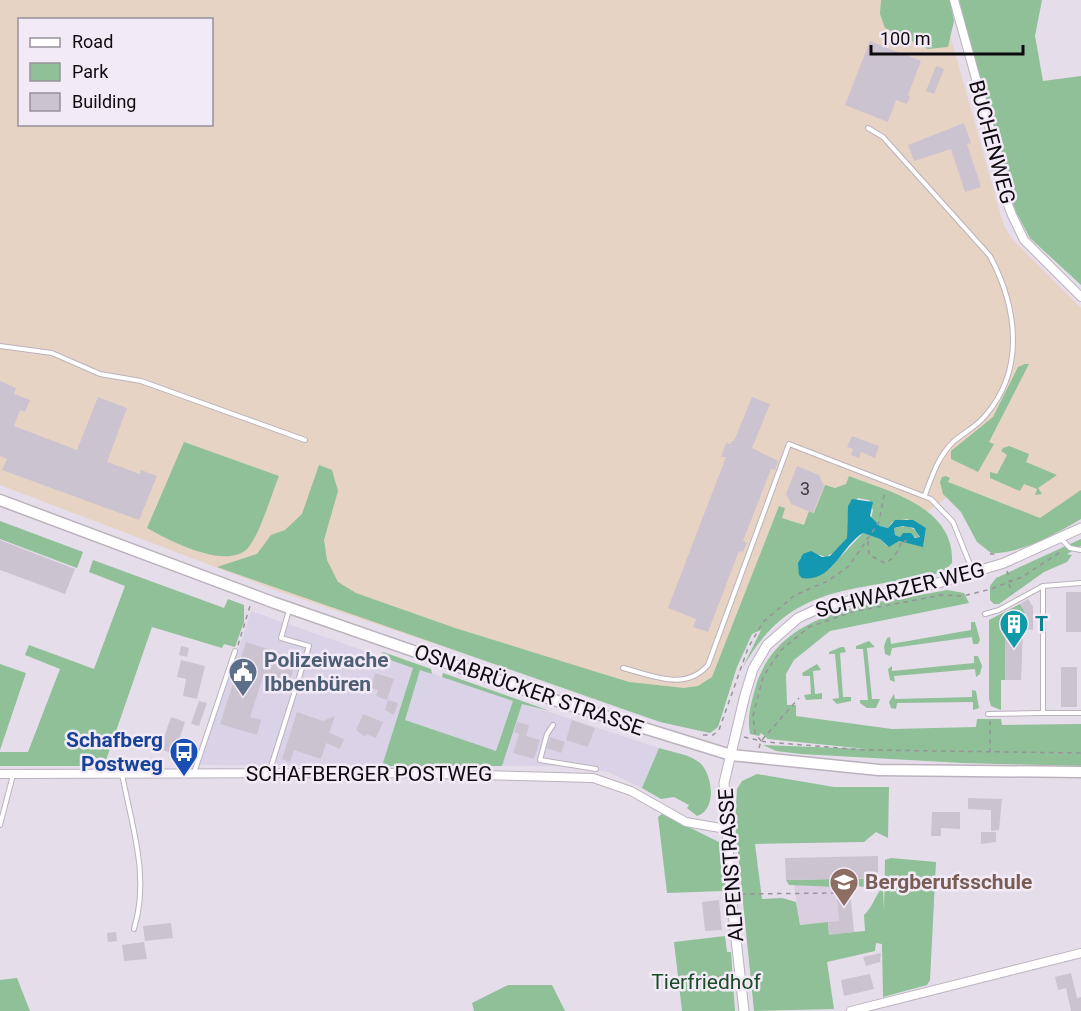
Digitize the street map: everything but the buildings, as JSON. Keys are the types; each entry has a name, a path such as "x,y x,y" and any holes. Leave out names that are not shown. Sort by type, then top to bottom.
{"main road":[{"name":"OSNABRÜCKER STRASSE","path":"0,500 254,596 573,706 731,755 860,769 1081,772"}],"street":[{"name":"BUCHENWEG","path":"954,0 997,154 1000,184 1012,215 1024,240 1081,297"},
{"name":"SCHWARZER WEG","path":"731,755 753,669 767,645 798,618 824,606 850,599 938,583 1012,561 1081,528"},
{"name":"ALPENSTRASSE","path":"731,755 724,783 726,830 744,1011"},
{"name":"SCHAFBERGER POSTWEG","path":"0,774 398,773 593,778 631,791 686,822 726,830"},
{"path":"852,1011 1081,953"}],"lane":[{"path":"868,128 882,136 990,256 1001,278 1012,315 1012,353 1003,388 985,416 954,441 942,455 925,495"},
{"path":"0,346 52,353 100,374 141,381 305,440"},
{"path":"623,668 667,680 684,680 699,676 708,665 789,444 925,495 953,522 973,572"},
{"path":"1061,538 1070,548 1081,550"},
{"path":"985,614 999,610 1043,586 1081,583"},
{"path":"1043,586 1043,713"},
{"path":"268,774 309,646 281,638 290,608"},
{"path":"194,774 235,651"},
{"path":"988,714 1081,713"},
{"path":"554,724 547,734 540,760 596,769"},
{"path":"0,825 13,774"},
{"path":"122,774 142,886 141,906 134,929"}],"path":[{"path":"888,481 879,522 868,540 869,555 885,563 894,558 901,542 907,541"},
{"path":"1070,548 1008,584 963,596 942,595 852,612 820,622 801,632 780,651 763,677 753,716 755,733 761,741 865,750 1081,753"},
{"path":"1008,584 1015,600"},
{"path":"235,651 254,596"},
{"path":"761,741 799,698"},
{"path":"988,714 990,752"},
{"path":"702,735 713,735 719,730"},
{"path":"731,894 836,893"}],"shaded area":[{"path":"0,0 940,0 1004,226 1012,239 1081,308 1081,510 1002,544 950,495 926,513 846,484 763,609 720,696 605,701 278,591 0,485"},
{"path":"251,611 379,656 659,748 642,788 608,772 567,766 200,765"},
{"path":"794,885 836,887 839,921 800,925"}],"green space":[{"path":"881,0 950,0 954,21 948,47 928,49 885,28 880,14"},
{"path":"959,0 1042,0 1035,36 1043,81 1081,76 1081,285 1030,238 1017,214 1005,183 1000,155"},
{"path":"1029,364 989,442 994,444 978,472 951,459 951,451 993,417 1018,367"},
{"path":"184,442 279,476 252,543 237,555 211,555 197,551 147,528"},
{"path":"1009,446 1029,454 1026,462 1057,475 1038,488 1042,494 1035,495 1037,489 1024,484 1020,491 990,478 990,472 997,474 1007,455 1001,451"},
{"path":"319,465 332,470 338,491 324,540 327,560 338,582 356,593 455,628 629,682 684,688 698,686 712,677 779,506 785,508 782,518 804,525 809,511 814,513 825,485 835,488 846,484 849,476 883,488 917,504 932,515 943,528 950,544 952,563 943,572 854,588 804,605 782,619 761,640 742,669 761,630 752,634 737,667 718,727 710,733 660,722 217,567 257,554 271,535 285,530 302,514","holes":["858,498 869,500 873,510 871,519 880,526 888,528 892,522 907,519 926,528 923,546 899,541 887,546 880,539 863,533 829,569 799,575 800,558 820,555 826,557 838,550 847,538 848,511"]},
{"path":"942,477 950,478 948,482 1040,518 1081,490 1081,519 1025,547 1002,553 991,553 977,542 961,512 943,494 940,482"},
{"path":"0,521 83,552 77,568 0,539"},
{"path":"907,526 918,531 919,538 903,533 900,537 895,535 894,528"},
{"path":"1081,539 1081,546 1067,554 1072,555 1067,562 1044,572 999,604 994,604 990,600 990,586 996,578"},
{"path":"93,560 224,608 228,599 244,605 244,622 235,647 224,644 222,648 152,627 104,766 0,766 0,752 28,752 60,669 25,655 29,645 94,669 125,586 89,572"},
{"path":"947,590 964,593 969,603 830,631 794,660 786,674 787,705 796,705 796,716 892,729 976,727 977,719 1001,719 1002,725 1081,724 1081,766 963,763 801,754 776,751 763,745 867,749 768,739 761,733 759,736 750,734 749,717 755,689 767,661 785,640 808,625 834,614 862,606"},
{"path":"1020,604 1025,612 1023,618 1006,618 1005,680 1001,680 1001,710 991,706 989,699 989,620"},
{"path":"971,622 975,622 980,640 978,644 973,644 972,637 892,648 890,656 885,654 884,646 887,638 890,637 891,644 971,630"},
{"path":"869,641 875,647 867,648 872,699 880,699 876,708 867,708 860,703 860,700 868,700 863,649 856,649 856,646"},
{"path":"844,647 846,652 840,653 843,697 851,697 851,701 837,704 832,699 839,698 835,654 829,654 829,652"},
{"path":"383,652 431,669 432,674 420,670 405,720 496,751 513,701 442,677 443,673 550,711 522,704 502,766 382,766 413,668 379,656"},
{"path":"974,656 978,656 982,666 980,674 976,677 975,669 894,676 895,682 890,680 888,669 892,666 892,671 974,663"},
{"path":"0,664 26,673 0,750"},
{"path":"817,664 821,670 813,671 815,694 822,693 822,699 806,700 804,695 811,694 810,676 803,676 802,673"},
{"path":"972,690 976,691 979,708 973,710 973,702 897,703 896,709 891,708 889,702 894,694 895,699 972,697"},
{"path":"659,748 691,757 704,768 710,783 710,800 708,807 697,816 687,808 689,805 674,797 661,799 642,788"},
{"path":"757,774 834,787 889,787 888,838 876,832 864,842 755,844 762,899 782,898 796,902 800,925 828,922 829,934 865,931 864,915 883,887 884,910 885,860 891,858 936,862 930,980 927,985 883,997 882,944 876,943 875,951 827,962 834,1009 754,1011 735,823 737,789 742,781"},
{"path":"662,814 719,842 723,849 726,888 724,891 667,893 658,817"},
{"path":"878,878 867,887 854,883 855,879"},
{"path":"835,879 836,887 789,885 786,880"},
{"name":"Tierfriedhof","path":"725,936 727,952 731,952 735,1011 682,1011 674,942"},
{"path":"17,978 30,1011 0,1011 0,980"},
{"path":"508,985 552,985 565,1011 474,1011 472,1003"}],"water":[{"path":"852,499 873,502 870,516 880,526 888,528 895,520 913,520 926,528 923,547 899,541 889,547 880,539 863,533 821,575 802,578 799,575 798,563 803,554 811,551 822,557 830,556 847,538 848,506","holes":["903,526 914,528 920,537 915,538 911,533 903,533 900,537 895,535 894,528"]}],"place":[{"name":"T","path":"1014,650"},
{"name":"Polizeiwache Ibbenbüren","path":"243,698"},
{"name":"Schafberg Postweg","path":"184,778"},
{"name":"Bergberufsschule","path":"844,908"}]}
